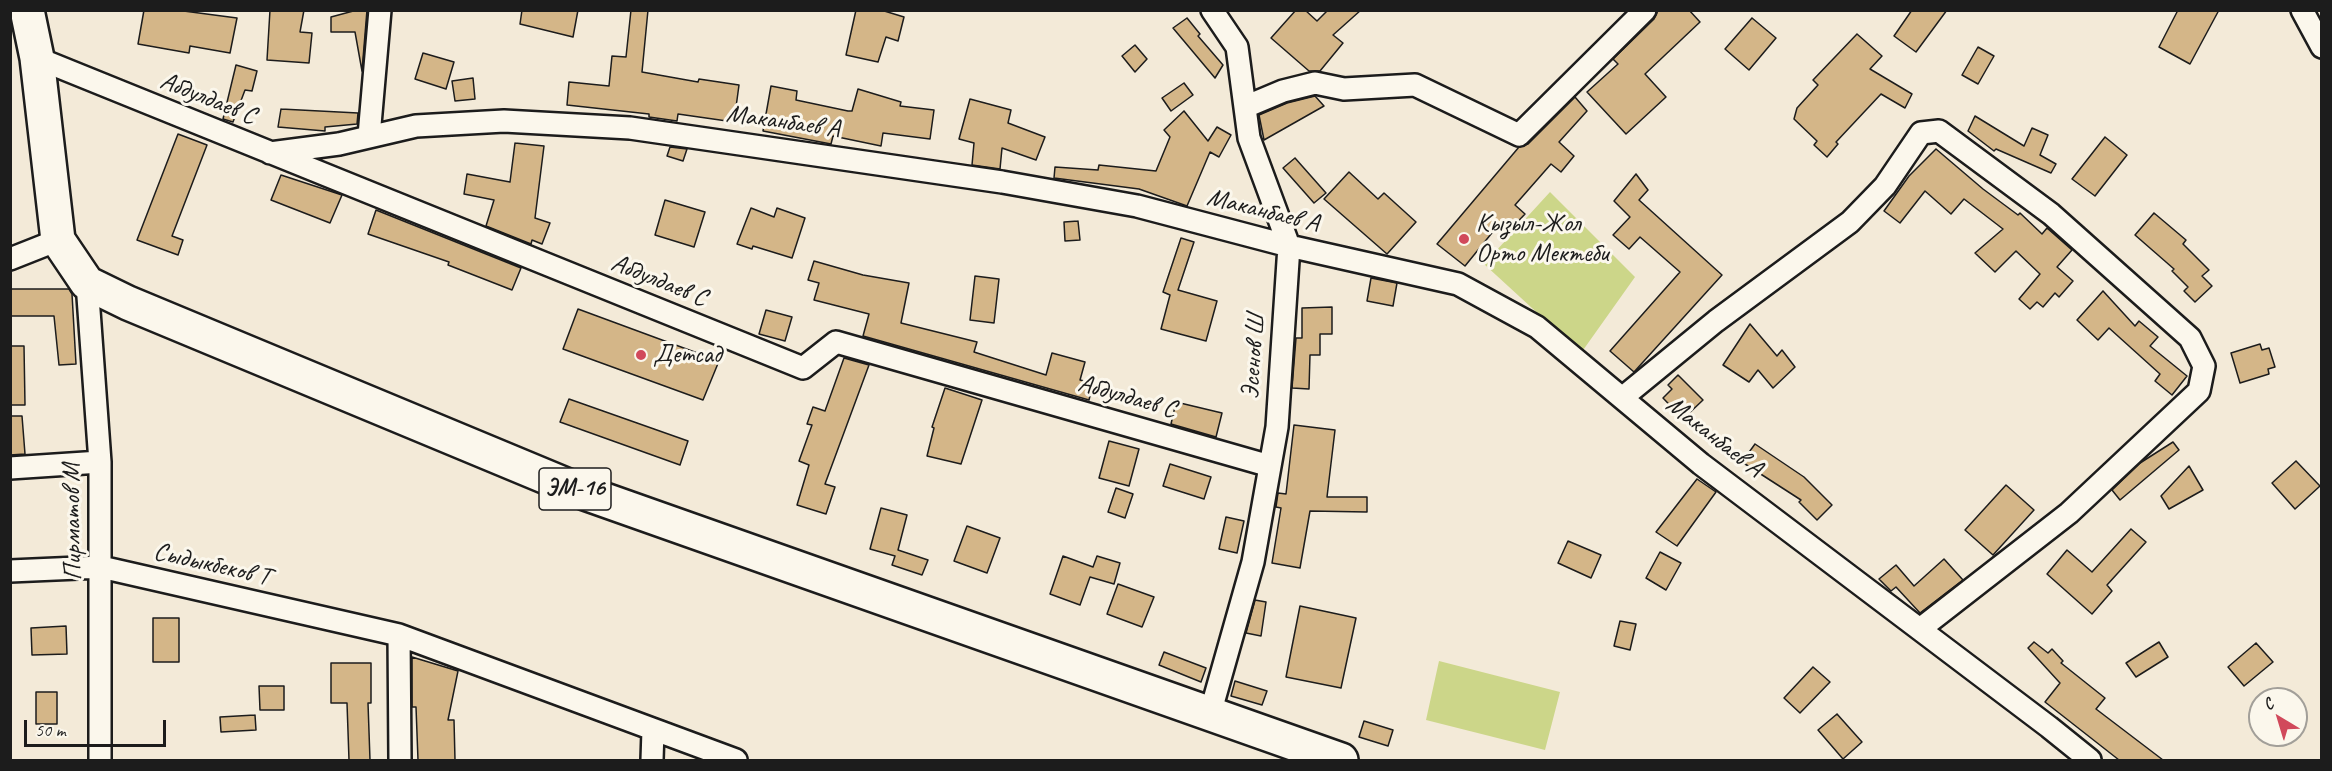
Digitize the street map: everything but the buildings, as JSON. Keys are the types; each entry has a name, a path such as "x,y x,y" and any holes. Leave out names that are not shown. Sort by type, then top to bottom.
{"highway":[{"path":"27,10 37,58 58,240 87,283"},
{"name":"ЭМ-16","path":"87,283 128,303 585,493 1341,760"}],"street":[{"path":"369,136 380,10"},
{"name":"Эсенов Ш","path":"1209,714 1253,562 1277,427 1289,246 1249,138 1237,47 1212,10"},
{"path":"1245,107 1314,83 1344,88 1415,85 1519,135 1645,10"},
{"path":"2302,10 2322,47"},
{"name":"Абдулдаев С","path":"37,58 803,368 836,342 1270,466"},
{"name":"Маканбаев А","path":"270,153 416,126 504,121 630,128 991,180 1137,206 1289,246 1458,284 1537,327 1701,464 2090,760"},
{"path":"1622,398 1748,296 1850,222 1885,186 1921,133 1939,131 2051,214 2190,338 2204,366 2199,391 2069,513 1920,629"},
{"path":"10,259 58,240"},
{"name":"Пирматов М","path":"87,283 100,462 99,760"},
{"path":"10,468 100,462"},
{"name":"Сыдыкбеков Т","path":"10,571 101,567 399,635 736,760"},
{"path":"399,635 400,760"},
{"path":"652,760 653,730"}],"green space":[{"path":"1550,192 1635,277 1581,353 1484,264"},
{"path":"1439,661 1560,692 1545,750 1426,720"}],"place":[{"name":"Кызыл-Жол Орто Мектеби","path":"1464,239"},
{"name":"Детсад","path":"641,355"}]}
